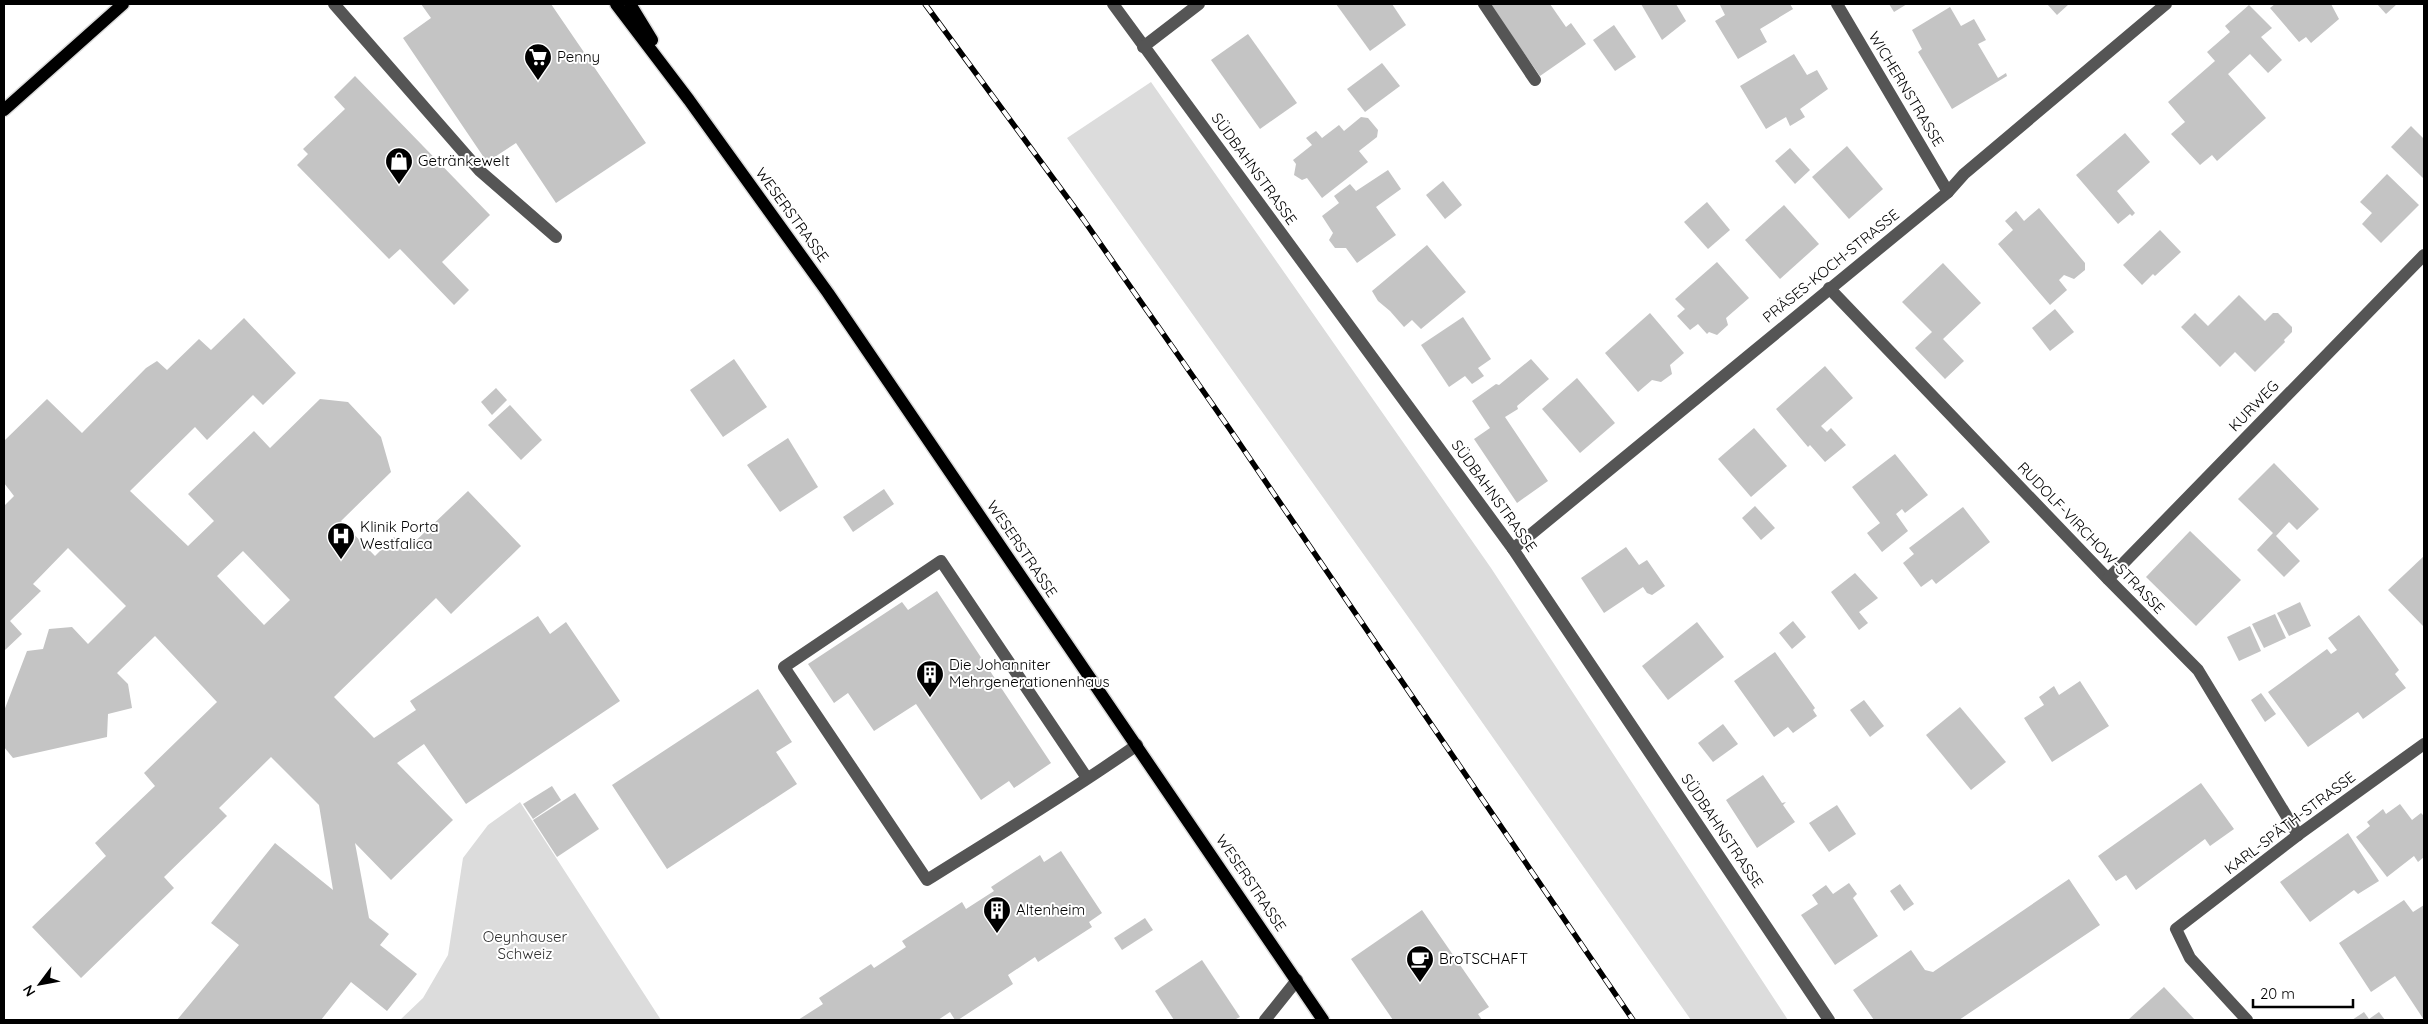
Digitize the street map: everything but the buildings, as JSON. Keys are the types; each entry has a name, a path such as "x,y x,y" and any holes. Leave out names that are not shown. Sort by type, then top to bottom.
{"main road":[{"path":"4,110 123,4"},
{"name":"WESERSTRASSE","path":"616,4 689,100 828,294 1324,1020"},
{"name":"WESERSTRASSE","path":"630,4 689,100"}],"street":[{"path":"334,4 480,171 556,237"},
{"name":"SÜDBAHNSTRASSE","path":"1112,4 1513,549 1829,1020"},
{"path":"1143,47 1199,4"},
{"path":"1484,4 1535,80"},
{"name":"WICHERNSTRASSE","path":"1837,4 1948,192"},
{"name":"PRÄSES-KOCH-STRASSE","path":"1513,549 1948,192 1964,174 2166,4"},
{"name":"KURWEG","path":"2108,579 2424,255"},
{"name":"RUDOLF-VIRCHOW-STRASSE","path":"1829,288 2108,579 2198,670 2298,835"},
{"path":"1087,778 941,561 784,667 927,880 1087,778 1137,745"},
{"name":"KARL-SPÄTH-STRASSE","path":"2247,1020 2190,958 2176,929 2298,835 2424,744"},
{"path":"1265,1020 1297,980"}],"green space":[{"path":"1151,82 1491,568 1788,1020 1691,1020 1416,628 1067,138"},
{"name":"Oeynhauser Schweiz","path":"520,802 661,1020 400,1020 423,998 448,955 463,858 488,825"}],"railway":[{"path":"925,4 1083,219 1229,428 1633,1020"}],"place":[{"name":"Penny","path":"538,81"},
{"name":"Getränkewelt","path":"399,185"},
{"name":"Klinik Porta Westfalica","path":"341,560"},
{"name":"Die Johanniter Mehrgenerationenhaus","path":"930,698"},
{"name":"Altenheim","path":"997,934"},
{"name":"BroTSCHAFT","path":"1420,983"}]}
